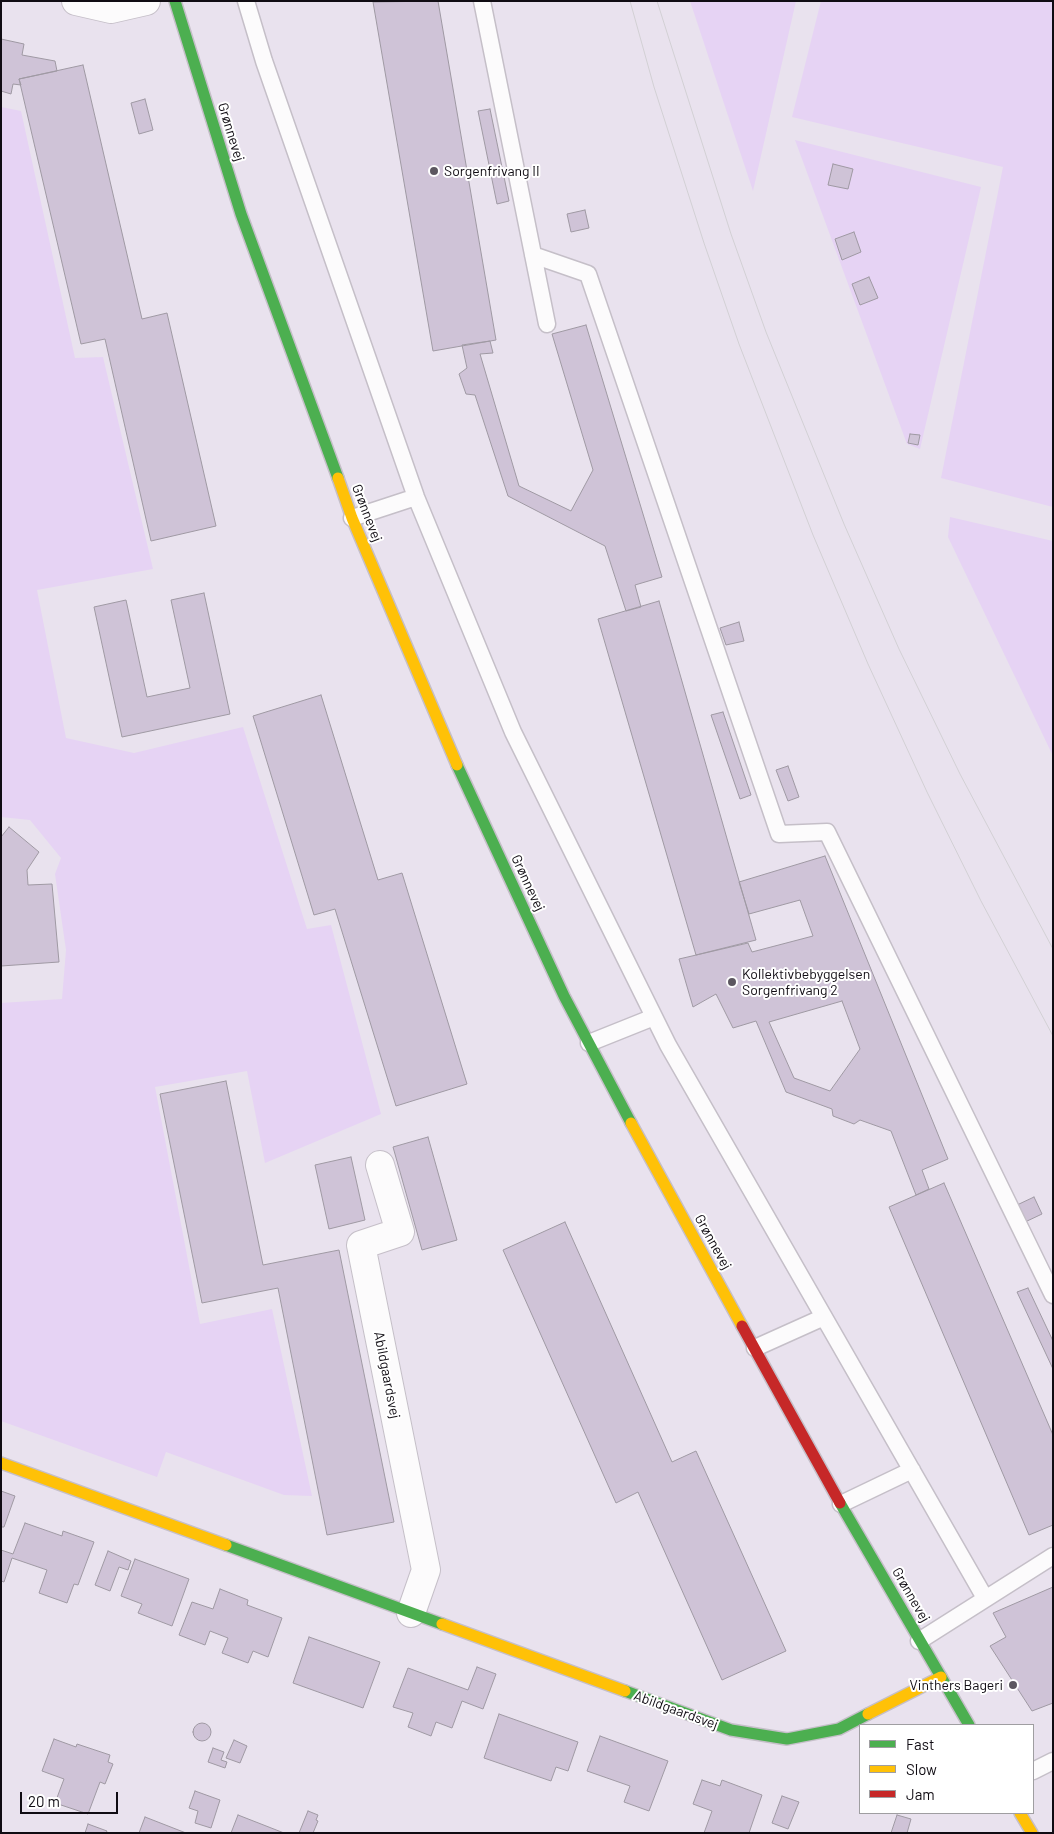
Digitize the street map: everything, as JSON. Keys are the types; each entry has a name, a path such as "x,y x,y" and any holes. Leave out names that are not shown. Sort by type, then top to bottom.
{"street":[{"path":"76,1 111,9 146,1"},
{"name":"Grønnevej","path":"175,1 241,214 352,518 468,792 589,1043 664,1187 841,1504 968,1724"},
{"name":"Abildgaardsvej","path":"380,1165 400,1232 361,1244 426,1570 411,1613"},
{"name":"Abildgaardsvej","path":"1,1463 732,1730 787,1739 839,1729 941,1677"},
{"path":"1021,1814 1032,1833"}],"lane":[{"path":"246,1 264,61 416,497 513,732 654,1017 985,1598"},
{"path":"482,1 547,324"},
{"path":"533,255 588,274 778,834 827,832 1053,1295"},
{"path":"352,518 416,497"},
{"path":"589,1043 654,1017"},
{"path":"755,1348 824,1317"},
{"path":"841,1504 912,1470"},
{"path":"919,1641 1053,1556"},
{"path":"1034,1770 1053,1761"}],"shaded area":[{"path":"690,1 796,1 753,191"},
{"path":"821,1 1053,1 1053,507 941,478 1003,167 792,117"},
{"path":"1,107 21,111 75,358 103,357 153,569 37,590 66,738 134,753 243,727 307,929 331,925 381,1114 265,1163 247,1071 155,1087 200,1324 272,1309 312,1496 284,1495 166,1452 157,1477 1,1421 1,1003 62,999 66,950 55,874 61,858 30,820 1,817"},
{"path":"795,140 981,187 920,449 907,444"},
{"path":"950,517 1053,541 1053,756 948,537"}],"building":[{"name":"Sorgenfrivang II","path":"438,1 496,340 433,351 373,2"},
{"path":"1,39 24,44 22,55 55,61 57,71 19,79 21,85 13,84 11,94 1,91"},
{"path":"83,65 142,319 167,313 216,526 151,541 105,339 81,344 19,79"},
{"path":"145,99 153,130 139,134 131,103"},
{"path":"490,109 509,201 497,204 478,111"},
{"path":"833,164 853,169 848,189 828,185"},
{"path":"585,210 589,228 571,232 567,214"},
{"path":"854,232 861,252 842,260 835,239"},
{"path":"869,277 878,298 860,305 852,284"},
{"path":"586,325 662,577 635,585 641,607 626,611 605,546 508,496 475,395 466,394 459,374 467,368 462,345 490,341 493,353 480,354 519,486 571,511 593,470 552,334"},
{"path":"910,434 920,435 918,445 908,443"},
{"path":"204,593 230,714 122,737 94,607 126,600 147,697 190,688 171,600"},
{"path":"659,601 756,940 696,955 598,619"},
{"path":"739,622 744,641 726,645 720,628"},
{"path":"321,695 378,880 402,873 467,1084 396,1106 335,909 314,915 253,716"},
{"path":"723,712 751,795 740,799 711,715"},
{"path":"788,766 799,797 788,801 776,770"},
{"path":"9,827 39,852 27,870 28,885 52,884 59,962 1,966 1,837"},
{"path":"825,856 948,1159 922,1170 929,1189 916,1195 891,1131 860,1120 854,1124 833,1116 832,1109 786,1092 756,1021 733,1028 716,994 693,1007 679,959 748,943 752,952 813,936 800,900 749,914 739,882","holes":["842,1001 860,1049 830,1091 794,1078 769,1022"]},
{"path":"226,1081 263,1265 339,1250 394,1522 327,1535 278,1288 202,1303 160,1094"},
{"path":"428,1137 457,1240 422,1250 393,1147"},
{"path":"351,1157 365,1220 329,1229 315,1165"},
{"path":"944,1183 1053,1435 1053,1525 1029,1535 889,1207"},
{"path":"1034,1197 1042,1214 1025,1222 1017,1205"},
{"path":"565,1222 672,1462 696,1451 786,1651 722,1680 638,1492 616,1503 503,1250"},
{"path":"1028,1288 1053,1341 1053,1369 1017,1292"},
{"path":"1,1491 15,1496 4,1527 1,1527"},
{"path":"25,1523 62,1536 63,1531 94,1542 78,1585 74,1584 67,1603 39,1593 47,1570 12,1558 4,1582 1,1581 1,1550 13,1554"},
{"path":"108,1551 131,1561 128,1570 119,1567 110,1591 95,1585"},
{"path":"135,1559 189,1579 172,1626 138,1613 142,1604 121,1596"},
{"path":"1053,1587 1053,1703 1032,1711 990,1646 1006,1637 993,1613"},
{"path":"220,1589 248,1600 247,1605 282,1618 268,1657 253,1651 248,1663 222,1653 228,1638 210,1631 205,1645 179,1635 192,1602 213,1609"},
{"path":"309,1637 380,1662 363,1708 293,1683"},
{"path":"477,1667 496,1674 483,1709 462,1701 452,1728 436,1722 431,1736 408,1727 413,1713 393,1707 408,1668 468,1690"},
{"path":"499,1714 578,1742 568,1771 556,1767 551,1781 484,1758"},
{"path":"202,1723 208,1726 211,1732 208,1738 202,1741 196,1738 193,1732 196,1726"},
{"path":"600,1736 668,1761 649,1811 624,1802 630,1786 587,1771"},
{"path":"54,1739 76,1747 77,1744 110,1755 108,1762 113,1764 105,1784 100,1782 88,1814 55,1803 64,1779 42,1771"},
{"path":"234,1740 247,1746 240,1763 226,1758"},
{"path":"213,1748 224,1752 221,1760 227,1762 225,1768 208,1762"},
{"path":"702,1780 720,1786 722,1780 762,1795 749,1833 704,1833 712,1811 693,1804"},
{"path":"195,1791 220,1800 211,1828 195,1823 198,1811 189,1808"},
{"path":"782,1796 799,1802 788,1829 772,1823"},
{"path":"308,1811 318,1815 316,1820 318,1821 313,1833 299,1833"},
{"path":"238,1815 284,1833 231,1833"},
{"path":"897,1815 911,1819 907,1833 891,1833"},
{"path":"145,1817 186,1833 139,1833"},
{"path":"88,1824 107,1831 106,1833 85,1833"}],"tram line":[{"path":"630,1 654,87 704,243 739,344 813,535 868,664 927,792 981,901 1053,1036"},
{"path":"657,1 731,234 766,332 844,524 899,649 960,774 1053,949"}],"traffic: fast":[{"path":"175,1 241,214 338,478"},
{"path":"457,765 564,996 631,1123"},
{"path":"840,1503 968,1724"},
{"path":"226,1545 442,1624"},
{"path":"625,1691 731,1730 787,1739 839,1729 868,1714"}],"traffic: slow":[{"path":"338,478 352,518 457,765"},
{"path":"631,1123 742,1326"},
{"path":"1,1463 226,1545"},
{"path":"442,1624 625,1691"},
{"path":"868,1714 941,1677"},
{"path":"1021,1814 1032,1833"}],"traffic: jam":[{"path":"742,1326 840,1503"}],"place":[{"name":"Sorgenfrivang II","path":"434,171"},
{"name":"Kollektivbebyggelsen Sorgenfrivang 2","path":"732,982"},
{"name":"Vinthers Bageri","path":"1013,1685"}]}
